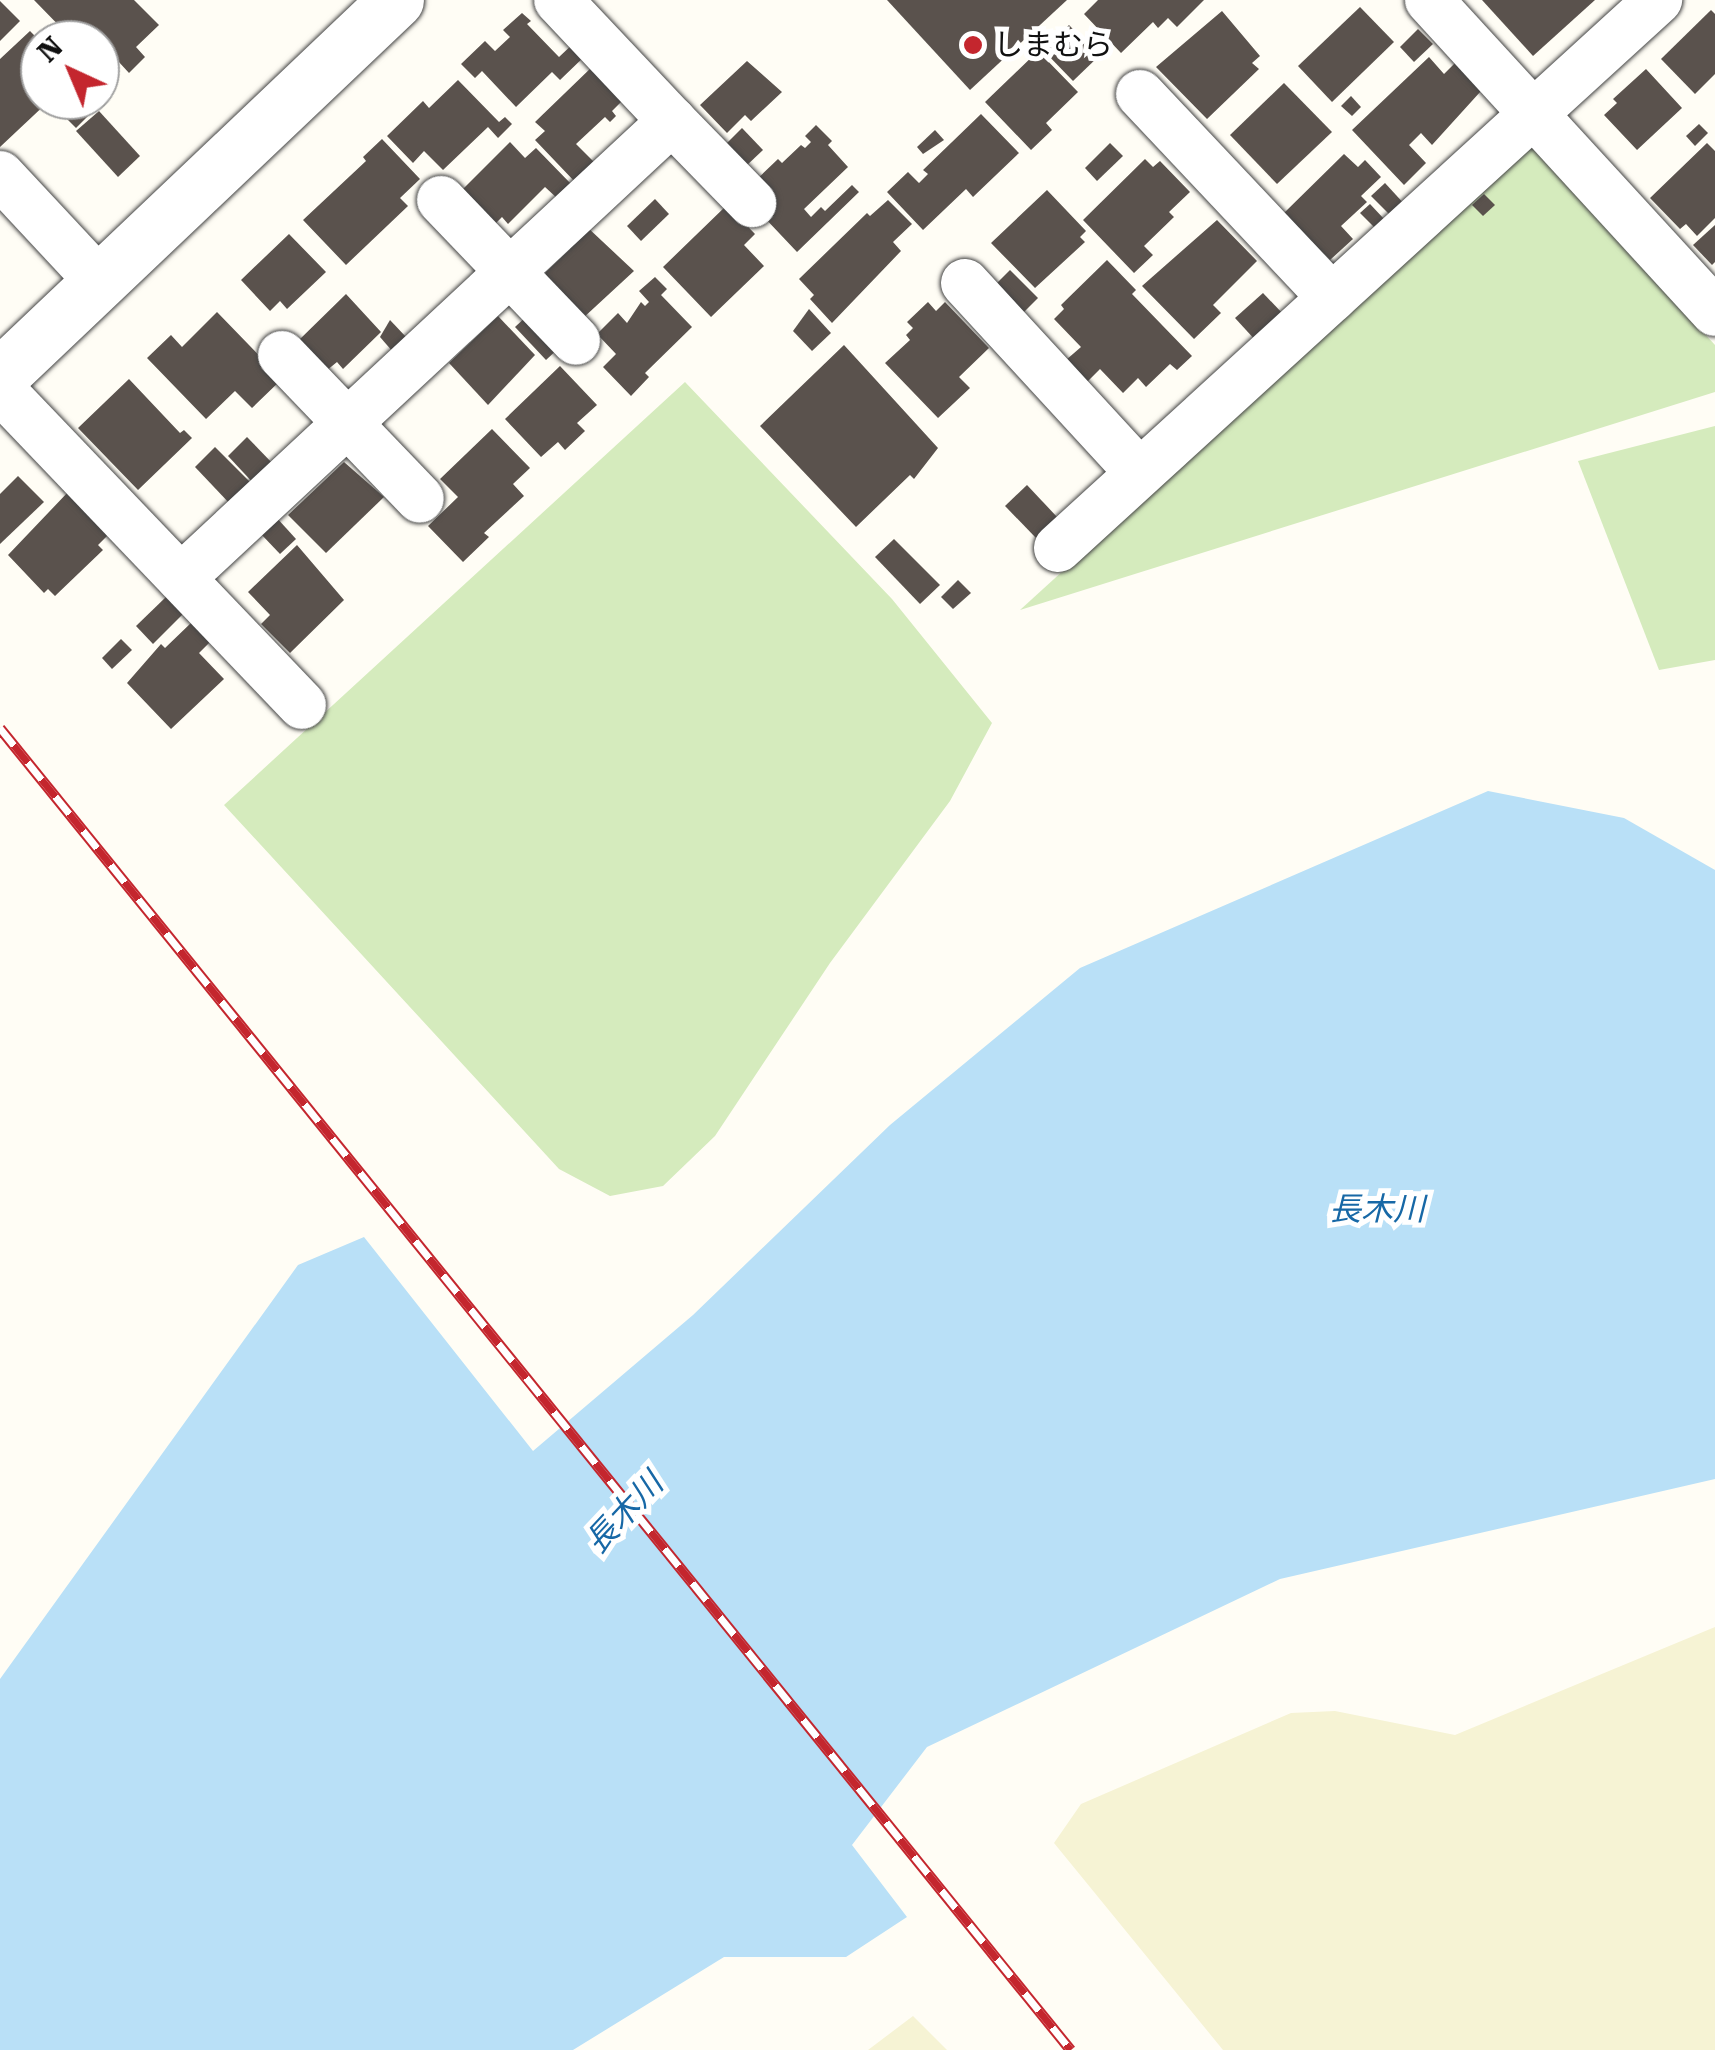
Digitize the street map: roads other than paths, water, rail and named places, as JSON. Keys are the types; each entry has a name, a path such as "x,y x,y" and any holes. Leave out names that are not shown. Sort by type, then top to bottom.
{"street":[{"path":"0,376 396,0"},
{"path":"558,0 752,203"},
{"path":"1429,0 1712,302"},
{"path":"1058,548 1658,0"},
{"path":"1140,94 1332,298"},
{"path":"182,578 672,121"},
{"path":"0,175 99,281"},
{"path":"441,200 576,341"},
{"path":"964,283 1140,473"},
{"path":"282,355 420,499"},
{"path":"0,389 302,705"}],"water":[{"name":"長木川","path":"1488,791 1624,818 1715,870 1715,1479 1280,1579 927,1747 852,1845 907,1917 846,1957 724,1957 573,2050 0,2050 0,1679 298,1265 364,1237 533,1451 693,1315 890,1125 1080,968"}],"railway":[{"path":"0,728 1071,2050"}],"place":[{"name":"しまむら","path":"973,45"}]}
